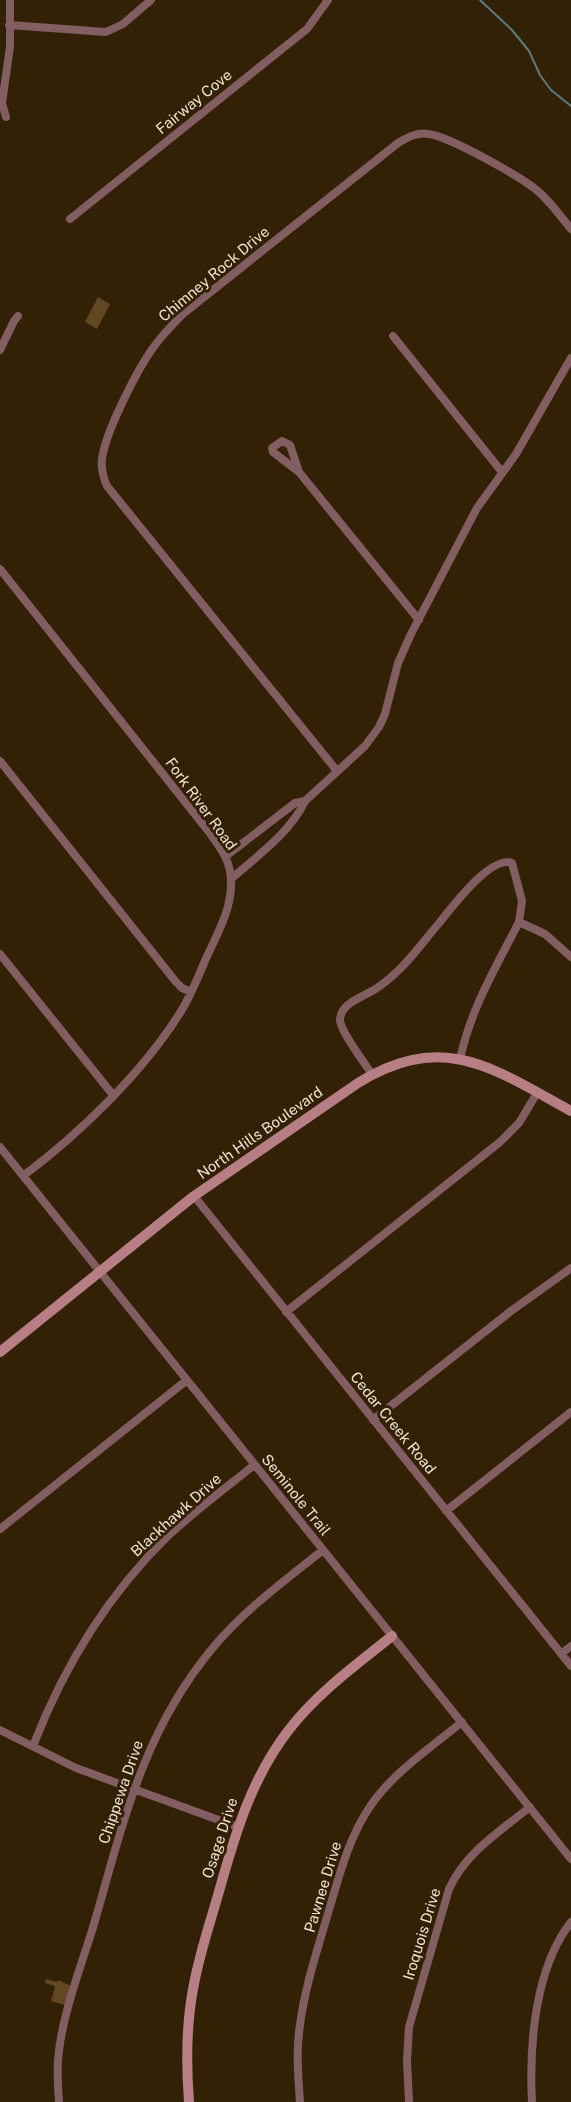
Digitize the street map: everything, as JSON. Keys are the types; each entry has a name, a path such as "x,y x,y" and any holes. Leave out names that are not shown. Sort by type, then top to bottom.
{"street":[{"path":"6,117 2,103 9,47 10,0"},
{"path":"9,25 106,32 123,24 151,0"},
{"name":"Fairway Cove","path":"70,219 307,29 328,0"},
{"name":"Chimney Rock Drive","path":"337,771 107,486 102,472 102,461 116,420 140,367 160,339 178,320 407,138 420,134 440,137 507,171 538,192 571,229"},
{"path":"0,350 18,316"},
{"path":"393,336 502,472"},
{"path":"231,879 280,835 301,810 305,801 365,746 379,727 385,714 398,663 477,508 530,431 571,357"},
{"path":"299,472 419,620"},
{"name":"Fork River Road","path":"0,569 191,808 226,856 231,879 231,894 224,919 180,1014 160,1042 113,1095 67,1141 23,1176"},
{"path":"0,761 176,982 191,992"},
{"path":"226,856 295,803 305,801"},
{"path":"372,1074 343,1030 340,1020 343,1010 352,1002 382,985 409,962 457,902 483,874 500,862 512,863 522,901 519,922 472,1015 460,1059"},
{"path":"519,922 545,934 571,957"},
{"path":"0,954 113,1095"},
{"name":"North Hills Boulevard","path":"2,1346 194,1197 372,1074 407,1061 429,1058 460,1059 493,1068 571,1111"},
{"path":"286,1312 500,1142 519,1123 537,1093"},
{"name":"Seminole Trail","path":"0,1147 571,1859"},
{"name":"Cedar Creek Road","path":"194,1197 571,1666"},
{"path":"373,1420 511,1311 571,1268"},
{"path":"0,1529 187,1380"},
{"path":"446,1511 571,1412"},
{"name":"Blackhawk Drive","path":"33,1746 66,1670 114,1596 170,1534 254,1465"},
{"name":"Chippewa Drive","path":"59,2102 58,2061 62,2035 134,1790 148,1751 164,1719 193,1673 212,1649 249,1611 323,1550"},
{"name":"Osage Drive","path":"189,2102 187,2050 194,1983 238,1827 256,1781 290,1729 323,1693 392,1636"},
{"path":"561,1654 571,1646"},
{"name":"Pawnee Drive","path":"300,2102 298,2052 303,2004 351,1841 364,1816 385,1787 462,1722"},
{"path":"0,1730 76,1768 238,1827"},
{"name":"Iroquois Drive","path":"409,2102 407,2061 409,2027 449,1889 471,1855 530,1807"},
{"path":"532,2102 530,2056 537,2006 552,1954 564,1930 571,1922"}],"shaded area":[{"path":"98,297 110,304 97,329 85,322"},
{"path":"46,1979 57,1982 58,1980 71,1986 65,2005 51,2001 55,1986 45,1983"}],"waterway":[{"path":"480,0 512,30 529,51 540,75 551,90 571,106"}]}
